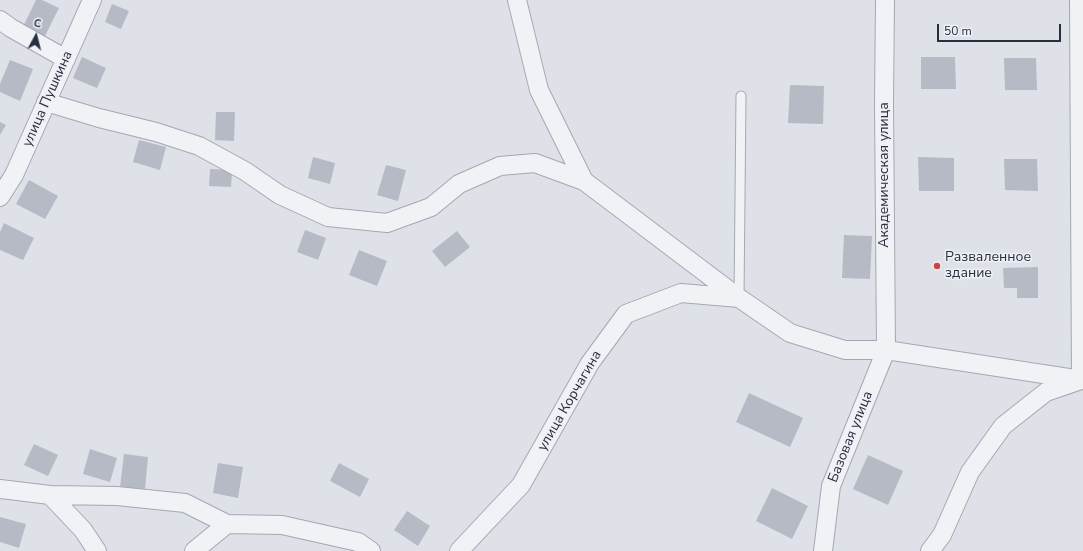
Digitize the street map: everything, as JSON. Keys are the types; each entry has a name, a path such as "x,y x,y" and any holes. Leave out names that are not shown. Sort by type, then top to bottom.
{"street":[{"name":"улица Пушкина","path":"0,197 14,175 92,0"},
{"path":"517,0 539,90 584,181"},
{"name":"Академическая улица","path":"885,0 884,104 886,350"},
{"path":"1079,0 1082,380"},
{"path":"0,20 11,28 66,59"},
{"path":"46,102 99,118 156,132 199,146 245,171 280,195 328,217 387,223 431,207 459,184 500,166 535,163 584,181 738,298 790,334 845,350 886,350 1082,380"},
{"name":"улица Корчагина","path":"459,551 521,486 590,363 626,314 681,294 738,298"},
{"name":"Базовая улица","path":"823,551 831,486 886,350"},
{"path":"930,551 942,536 970,472 1003,426 1046,392 1082,380"},
{"path":"0,490 50,496 117,496 186,503 227,524 282,525 358,542 371,551"},
{"path":"50,496 83,530 97,551"},
{"path":"194,551 227,524"}],"lane":[{"path":"738,298 741,96"}],"building":[{"path":"36,0 42,0 59,8 44,38 23,27"},
{"path":"112,4 129,11 121,29 105,22"},
{"path":"82,57 106,68 97,88 73,78"},
{"path":"921,57 955,57 956,89 921,89"},
{"path":"1004,58 1036,58 1037,90 1005,90"},
{"path":"10,60 33,69 20,101 0,92 0,84"},
{"path":"790,85 824,86 823,124 788,123"},
{"path":"216,112 235,112 234,141 215,140"},
{"path":"0,122 6,125 0,135"},
{"path":"139,140 166,147 160,170 133,162"},
{"path":"313,157 335,163 330,184 308,178"},
{"path":"918,157 954,158 954,191 919,191"},
{"path":"1004,159 1037,159 1038,191 1005,190"},
{"path":"386,165 406,170 398,201 377,195"},
{"path":"210,169 232,170 231,187 209,186"},
{"path":"29,180 58,196 45,219 16,204"},
{"path":"4,223 34,238 23,260 0,250 0,232"},
{"path":"305,230 326,238 318,260 297,252"},
{"path":"457,231 470,247 445,267 432,251"},
{"path":"844,235 872,236 870,279 842,278"},
{"path":"359,250 387,261 377,286 349,275"},
{"path":"1038,267 1038,298 1017,298 1017,288 1004,288 1003,268"},
{"path":"749,393 803,418 790,447 736,422"},
{"path":"34,444 58,455 48,476 24,465"},
{"path":"90,449 117,458 110,482 83,474"},
{"path":"124,454 148,457 145,489 120,487"},
{"path":"868,455 903,471 888,505 853,489"},
{"path":"218,463 243,467 238,498 213,493"},
{"path":"339,463 369,479 360,497 330,481"},
{"path":"772,488 808,506 792,539 756,521"},
{"path":"407,511 430,526 418,546 394,530"},
{"path":"0,517 26,524 19,548 0,542"}],"place":[{"name":"Разваленное здание","path":"937,266"}]}
